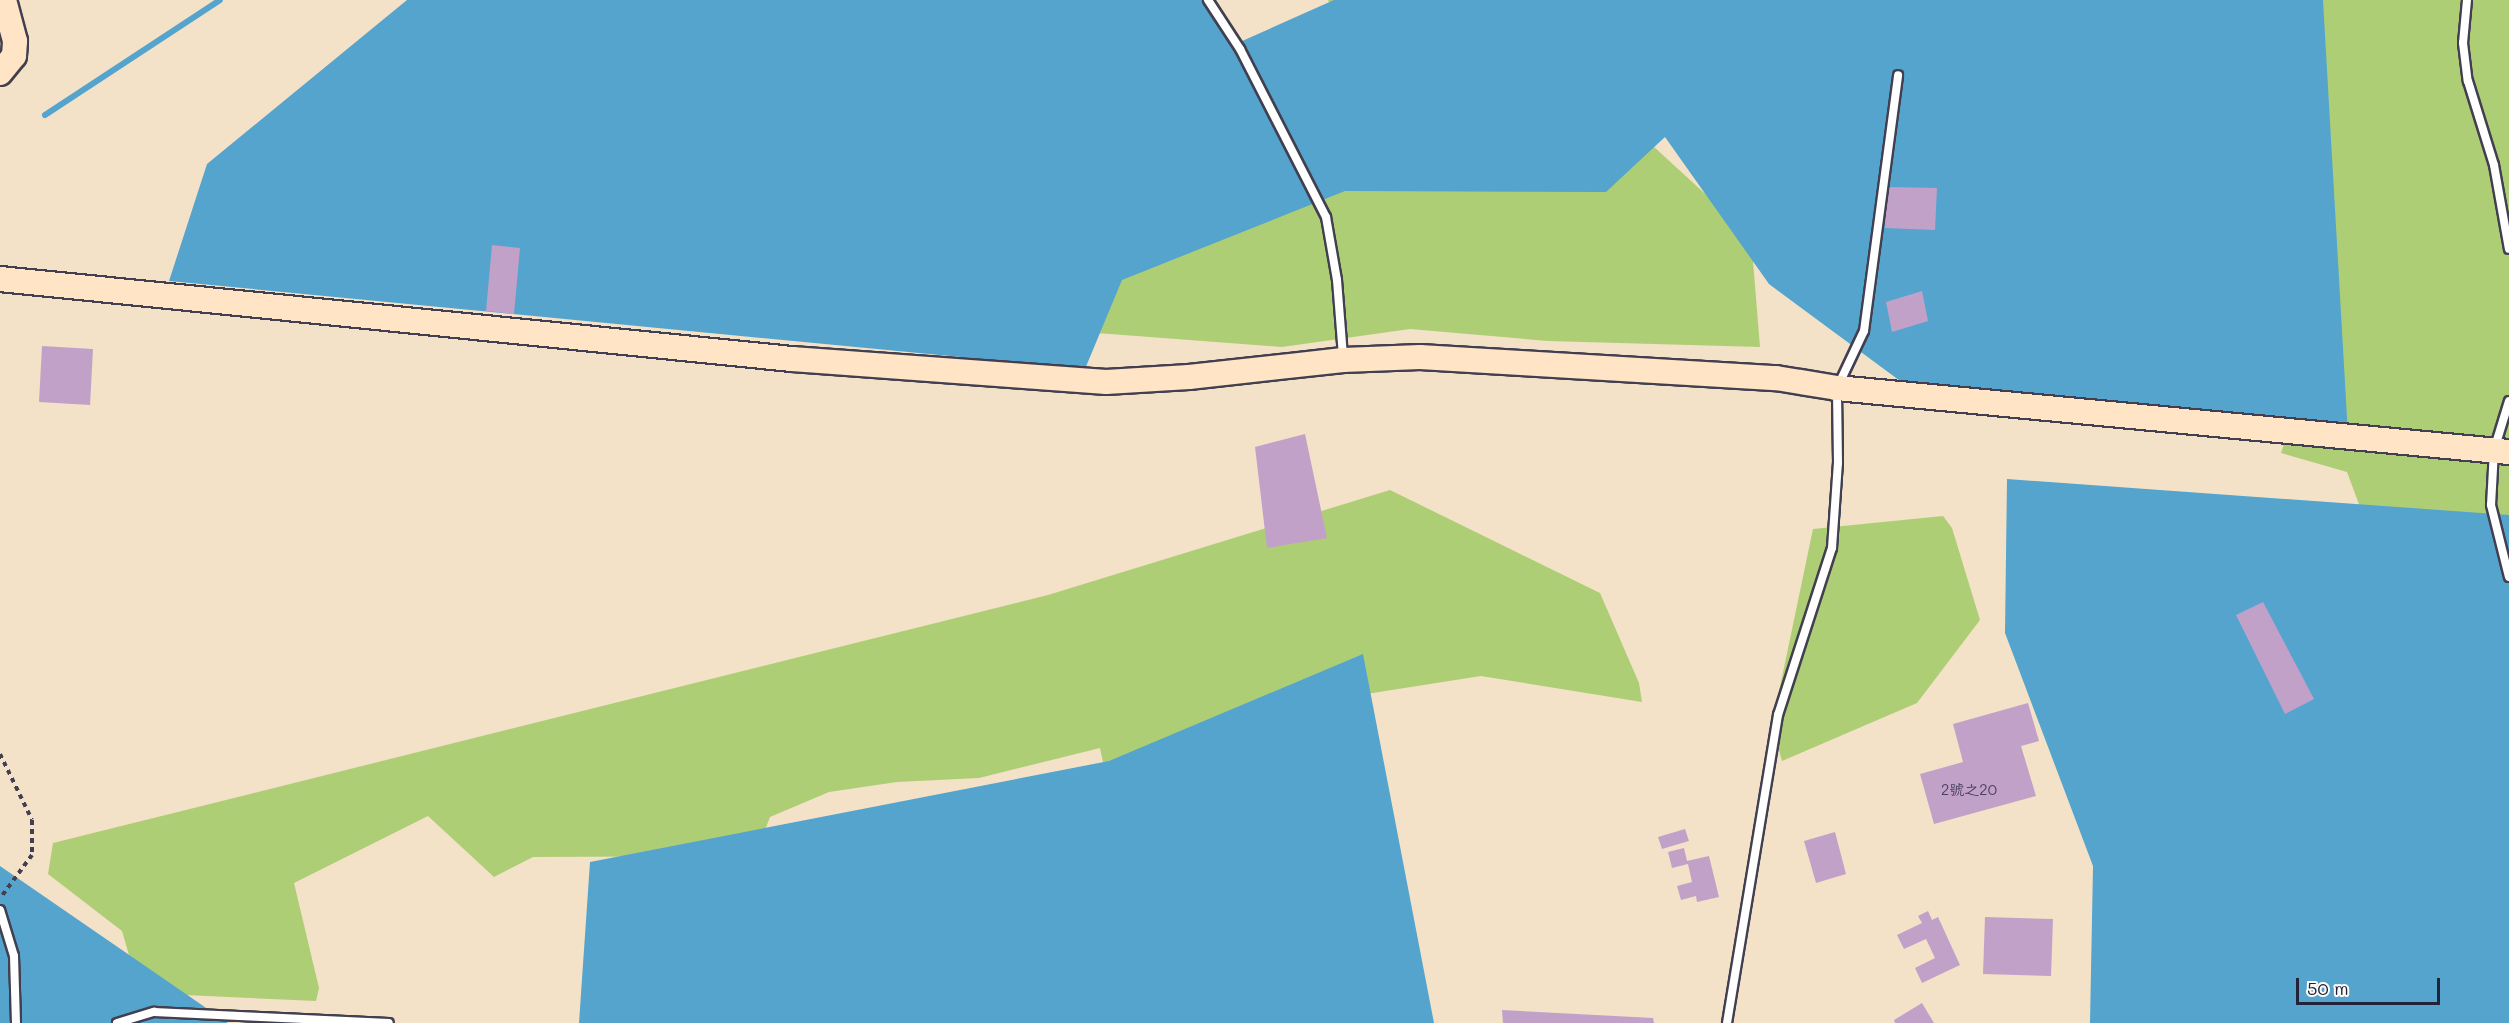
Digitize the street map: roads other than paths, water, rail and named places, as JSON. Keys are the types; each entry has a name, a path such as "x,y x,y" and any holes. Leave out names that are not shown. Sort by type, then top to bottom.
{"street":[{"path":"0,73 14,56 15,41 4,0"},
{"path":"0,279 792,359 1106,382 1189,377 1343,360 1432,358 1776,378 1837,388 2501,451"}],"lane":[{"path":"1208,0 1240,49 1326,218 1337,280 1343,360"},
{"path":"2467,0 2463,43 2468,81 2494,165 2509,249"},
{"path":"1727,1023 1778,715 1832,548 1838,463 1837,388 1864,331 1898,75"},
{"path":"2509,401 2491,505 2509,577"},
{"path":"0,910 14,956 16,1023"},
{"path":"117,1023 154,1012 389,1023"}],"water":[{"path":"407,0 1207,0 1240,42 1334,0 2323,0 2348,435 1911,389 1769,284 1665,137 1606,192 1345,191 1122,280 1085,369 169,281 207,164"},
{"path":"2007,479 2509,515 2509,1023 2090,1023 2093,866 2005,633"},
{"path":"1363,654 1434,1023 579,1023 590,862 1109,761"},
{"path":"0,866 228,1023 0,1023"}],"waterway":[{"path":"45,115 220,0"}]}
